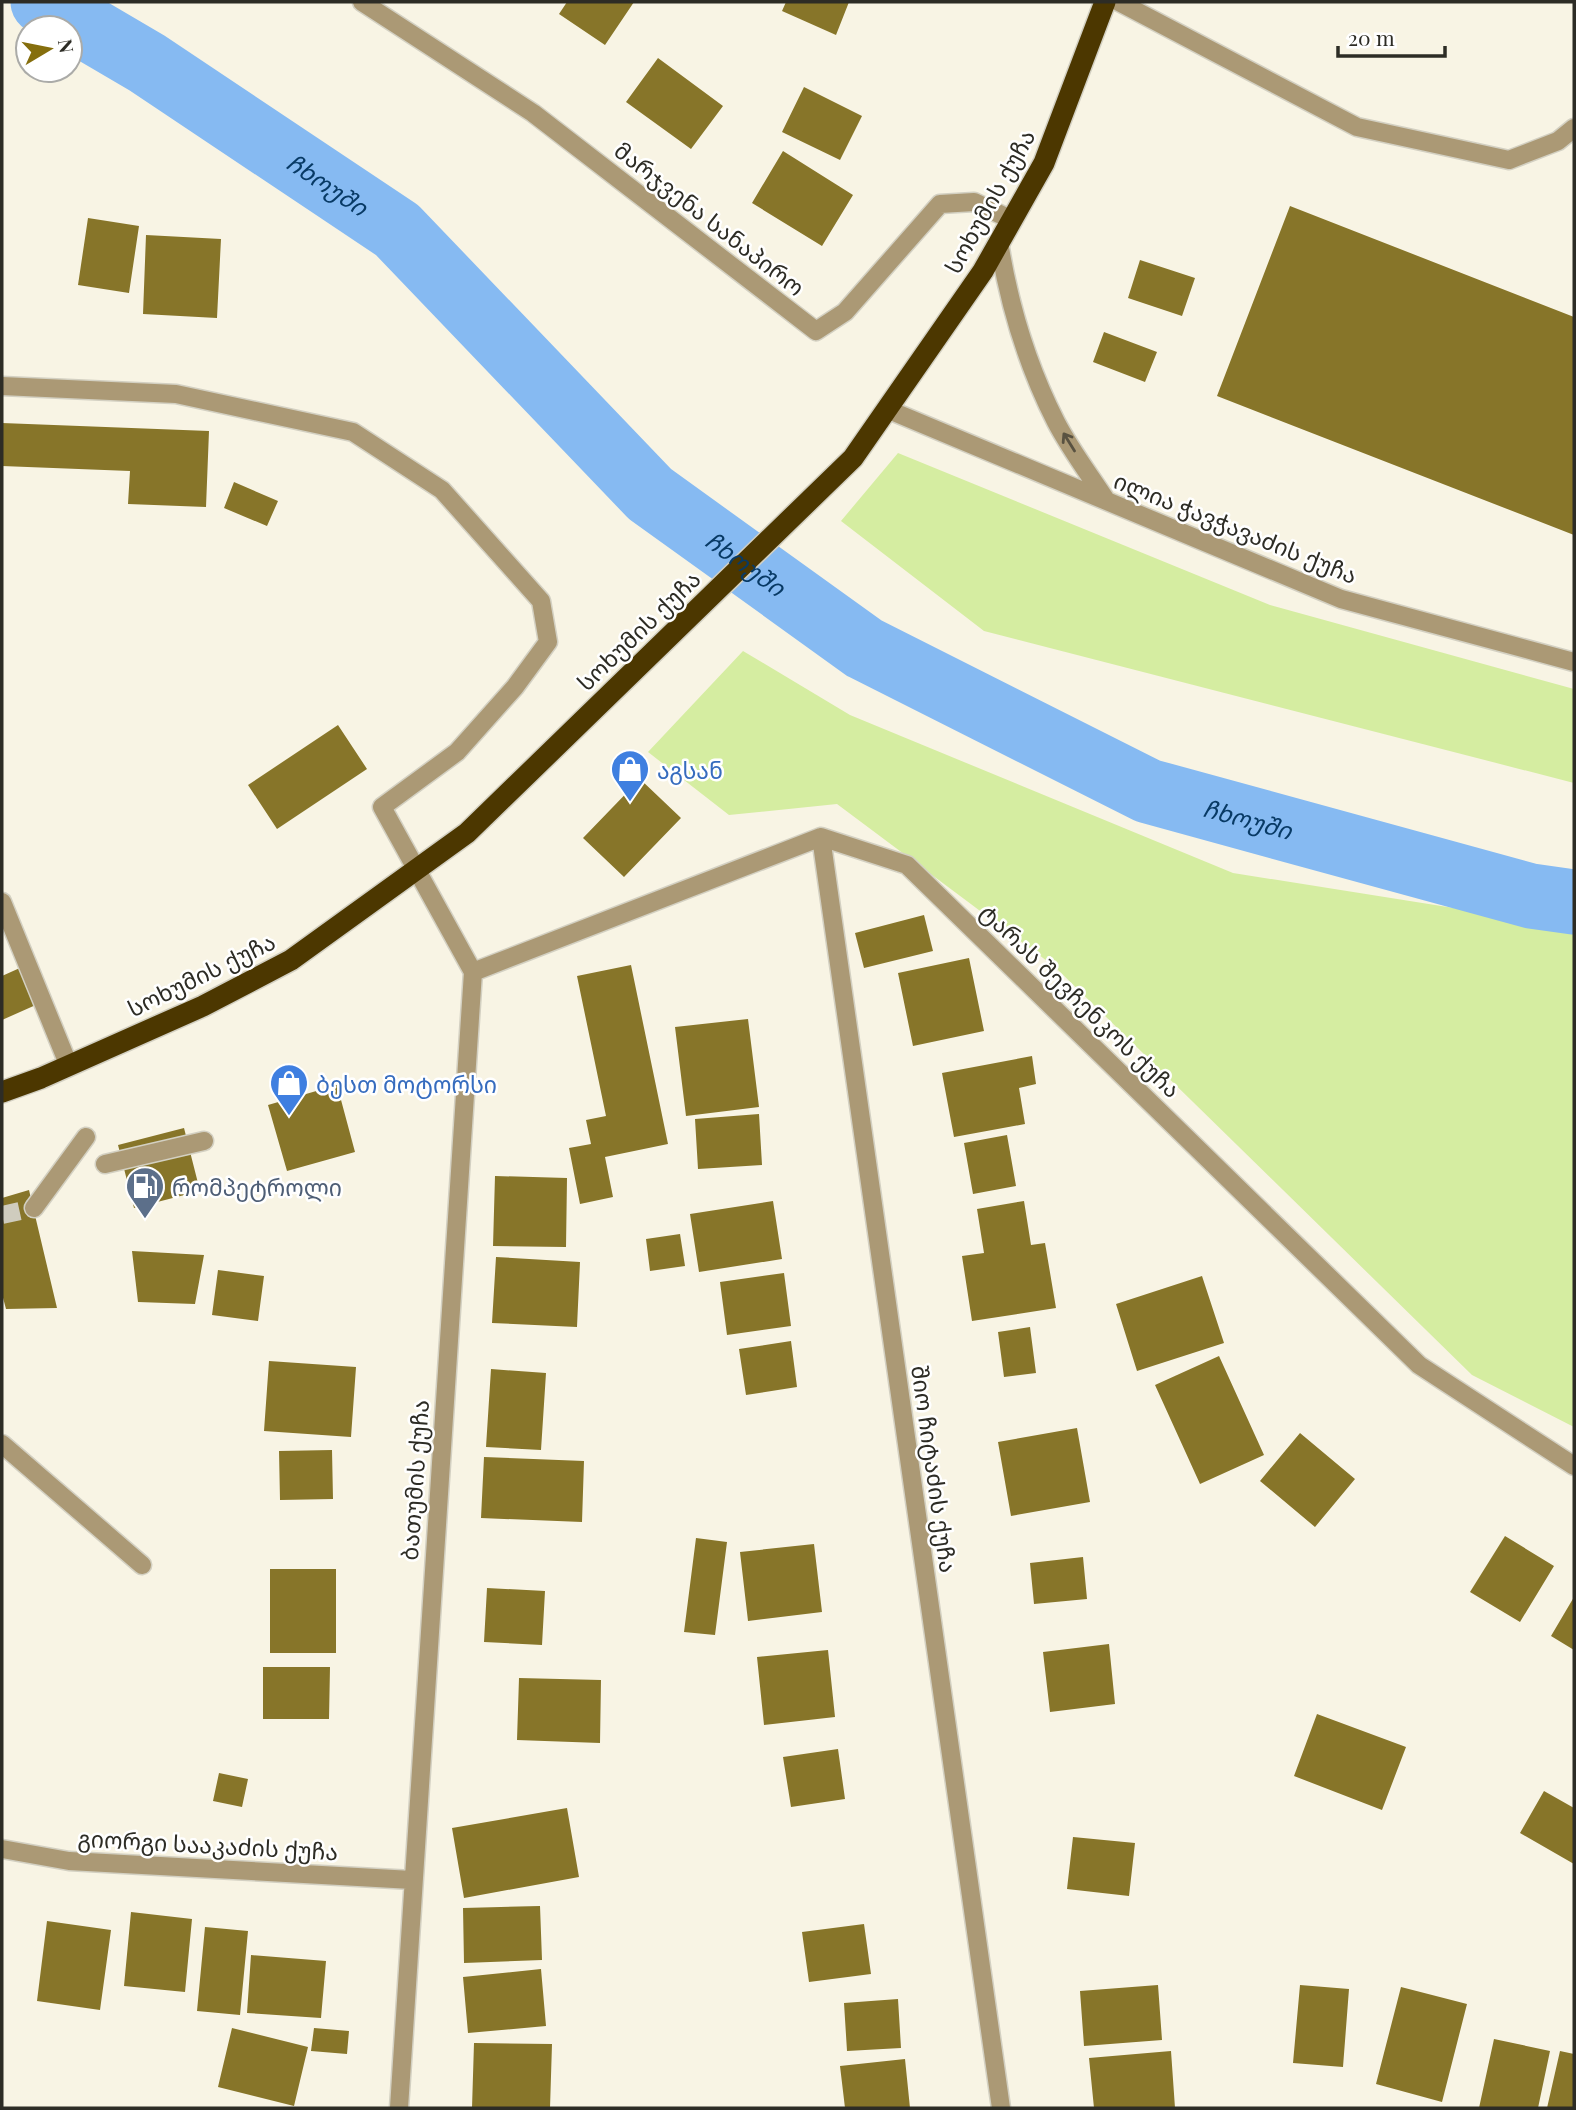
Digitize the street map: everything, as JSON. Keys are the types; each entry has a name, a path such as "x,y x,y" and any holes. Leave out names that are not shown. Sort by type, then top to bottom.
{"highway":[{"name":"სოხუმის ქუჩა","path":"2,1093 203,1006 291,960 467,833 853,458 983,271 1044,163 1105,2"}],"street":[{"name":"მარჯვენა სანაპირო","path":"362,2 534,113 816,331 845,312 940,204 974,202 1012,220"},
{"path":"1119,2 1357,127 1509,160 1558,141 1574,128"},
{"path":"999,242 1008,295 1027,354 1057,422 1105,500"},
{"path":"2,386 176,394 354,432 442,490 541,601 548,642 515,687 457,752 382,807 473,972 821,837"},
{"name":"ილია ჭავჭავაძის ქუჩა","path":"888,411 1341,599 1574,662"},
{"name":"ტარას შევჩენკოს ქუჩა","path":"821,837 908,865 1419,1365 1574,1466"},
{"name":"შიო ჩიტაძის ქუჩა","path":"821,837 1001,2108"},
{"path":"2,902 69,1066"},
{"name":"ბათუმის ქუჩა","path":"399,2108 473,972"},
{"path":"34,1208 86,1137"},
{"path":"105,1164 204,1141"},
{"path":"2,1444 142,1565"},
{"name":"გიორგი სააკაძის ქუჩა","path":"2,1849 69,1861 412,1880"}],"green space":[{"path":"898,453 1270,605 1574,689 1574,783 984,631 841,521"},
{"path":"743,651 850,715 1233,873 1574,927 1574,1427 1472,1375 1055,967 837,804 729,815 648,752"}],"building":[{"path":"567,2 634,2 605,45 559,14"},
{"path":"786,2 849,2 836,35 782,11"},
{"path":"658,58 723,106 691,149 626,102"},
{"path":"804,87 862,116 840,160 782,132"},
{"path":"783,151 853,195 822,246 752,203"},
{"path":"1290,206 1574,317 1574,535 1217,396"},
{"path":"88,218 139,226 129,293 78,285"},
{"path":"146,235 221,239 217,318 143,314"},
{"path":"1140,260 1195,278 1182,316 1128,298"},
{"path":"1104,332 1157,352 1145,382 1093,362"},
{"path":"2,423 209,431 206,507 128,504 130,471 2,466"},
{"path":"234,482 278,501 267,526 224,508"},
{"path":"338,725 367,769 277,829 248,785"},
{"path":"640,779 681,818 624,877 583,838"},
{"path":"924,915 933,951 864,968 855,933"},
{"path":"969,958 984,1031 913,1046 898,973"},
{"path":"631,965 668,1144 605,1157 613,1197 580,1204 569,1148 591,1144 586,1120 606,1116 577,976"},
{"path":"22,967 38,1004 2,1020 2,976"},
{"path":"748,1019 759,1107 686,1116 675,1027"},
{"path":"1032,1056 1036,1084 1019,1088 1025,1124 954,1137 942,1073"},
{"path":"337,1085 355,1152 287,1171 268,1105"},
{"path":"759,1114 762,1165 698,1169 695,1119"},
{"path":"184,1128 200,1191 134,1208 118,1145"},
{"path":"1007,1135 1016,1186 973,1194 964,1143"},
{"path":"495,1176 567,1178 566,1247 493,1246"},
{"path":"29,1190 57,1308 6,1309 2,1294 2,1198"},
{"path":"773,1201 782,1259 699,1272 690,1214"},
{"path":"1024,1201 1031,1245 1045,1243 1056,1308 972,1321 962,1256 984,1253 977,1209"},
{"path":"680,1234 685,1266 650,1271 646,1239"},
{"path":"132,1251 204,1255 195,1304 138,1302"},
{"path":"496,1257 580,1262 577,1327 492,1323"},
{"path":"218,1270 264,1276 258,1321 212,1315"},
{"path":"784,1273 791,1326 727,1335 720,1282"},
{"path":"1202,1276 1224,1343 1137,1371 1116,1304"},
{"path":"1030,1327 1036,1373 1004,1377 998,1332"},
{"path":"791,1341 797,1387 746,1395 739,1349"},
{"path":"1219,1356 1264,1455 1200,1484 1155,1385"},
{"path":"269,1361 356,1367 351,1437 264,1431"},
{"path":"491,1369 546,1373 541,1450 486,1447"},
{"path":"1077,1428 1090,1502 1011,1516 998,1442"},
{"path":"1300,1433 1355,1479 1315,1527 1260,1481"},
{"path":"332,1450 333,1499 280,1500 279,1451"},
{"path":"484,1457 584,1461 582,1522 481,1518"},
{"path":"1505,1536 1554,1566 1520,1622 1470,1592"},
{"path":"696,1538 727,1542 715,1635 684,1632"},
{"path":"814,1544 822,1612 748,1621 740,1552"},
{"path":"1083,1557 1087,1599 1034,1604 1030,1563"},
{"path":"270,1569 336,1569 336,1653 270,1653"},
{"path":"487,1588 545,1591 542,1645 484,1642"},
{"path":"1574,1597 1574,1650 1551,1636"},
{"path":"1109,1644 1115,1704 1050,1712 1043,1652"},
{"path":"828,1650 835,1717 764,1725 757,1657"},
{"path":"263,1667 330,1667 329,1719 263,1719"},
{"path":"519,1678 601,1680 600,1743 517,1740"},
{"path":"1317,1714 1406,1747 1382,1810 1294,1776"},
{"path":"838,1749 845,1799 791,1807 783,1757"},
{"path":"219,1773 248,1779 242,1807 213,1801"},
{"path":"1544,1791 1574,1808 1574,1864 1520,1833"},
{"path":"567,1808 579,1877 464,1898 452,1828"},
{"path":"1073,1837 1135,1843 1129,1896 1067,1889"},
{"path":"540,1906 542,1960 464,1963 463,1908"},
{"path":"131,1912 192,1919 185,1992 124,1986"},
{"path":"47,1921 111,1930 100,2010 37,2001"},
{"path":"864,1924 871,1974 809,1982 802,1932"},
{"path":"205,1927 248,1931 240,2015 197,2011"},
{"path":"251,1955 326,1961 321,2018 247,2013"},
{"path":"541,1969 546,2026 468,2033 463,1977"},
{"path":"1158,1985 1162,2040 1084,2046 1080,1991"},
{"path":"1300,1985 1349,1989 1343,2067 1293,2063"},
{"path":"1401,1987 1467,2004 1442,2102 1376,2084"},
{"path":"898,1999 901,2048 847,2051 844,2003"},
{"path":"232,2028 308,2047 294,2106 218,2087"},
{"path":"314,2028 349,2031 347,2054 311,2051"},
{"path":"1494,2039 1550,2051 1538,2108 1479,2108"},
{"path":"474,2043 552,2044 550,2108 472,2108"},
{"path":"1171,2051 1175,2108 1094,2108 1089,2058"},
{"path":"1560,2051 1574,2054 1574,2108 1547,2108"},
{"path":"905,2059 910,2108 845,2108 840,2066"}],"waterway":[{"name":"ჩხოუში","path":"43,2 147,63 397,230 650,494 864,648 1148,791 1531,896 1574,902"}],"tunnel":[{"path":"2,1215 34,1208"}],"place":[{"name":"აგსან","path":"630,803"},
{"name":"ბესთ მოტორსი","path":"289,1117"},
{"name":"რომპეტროლი","path":"145,1220"}]}
